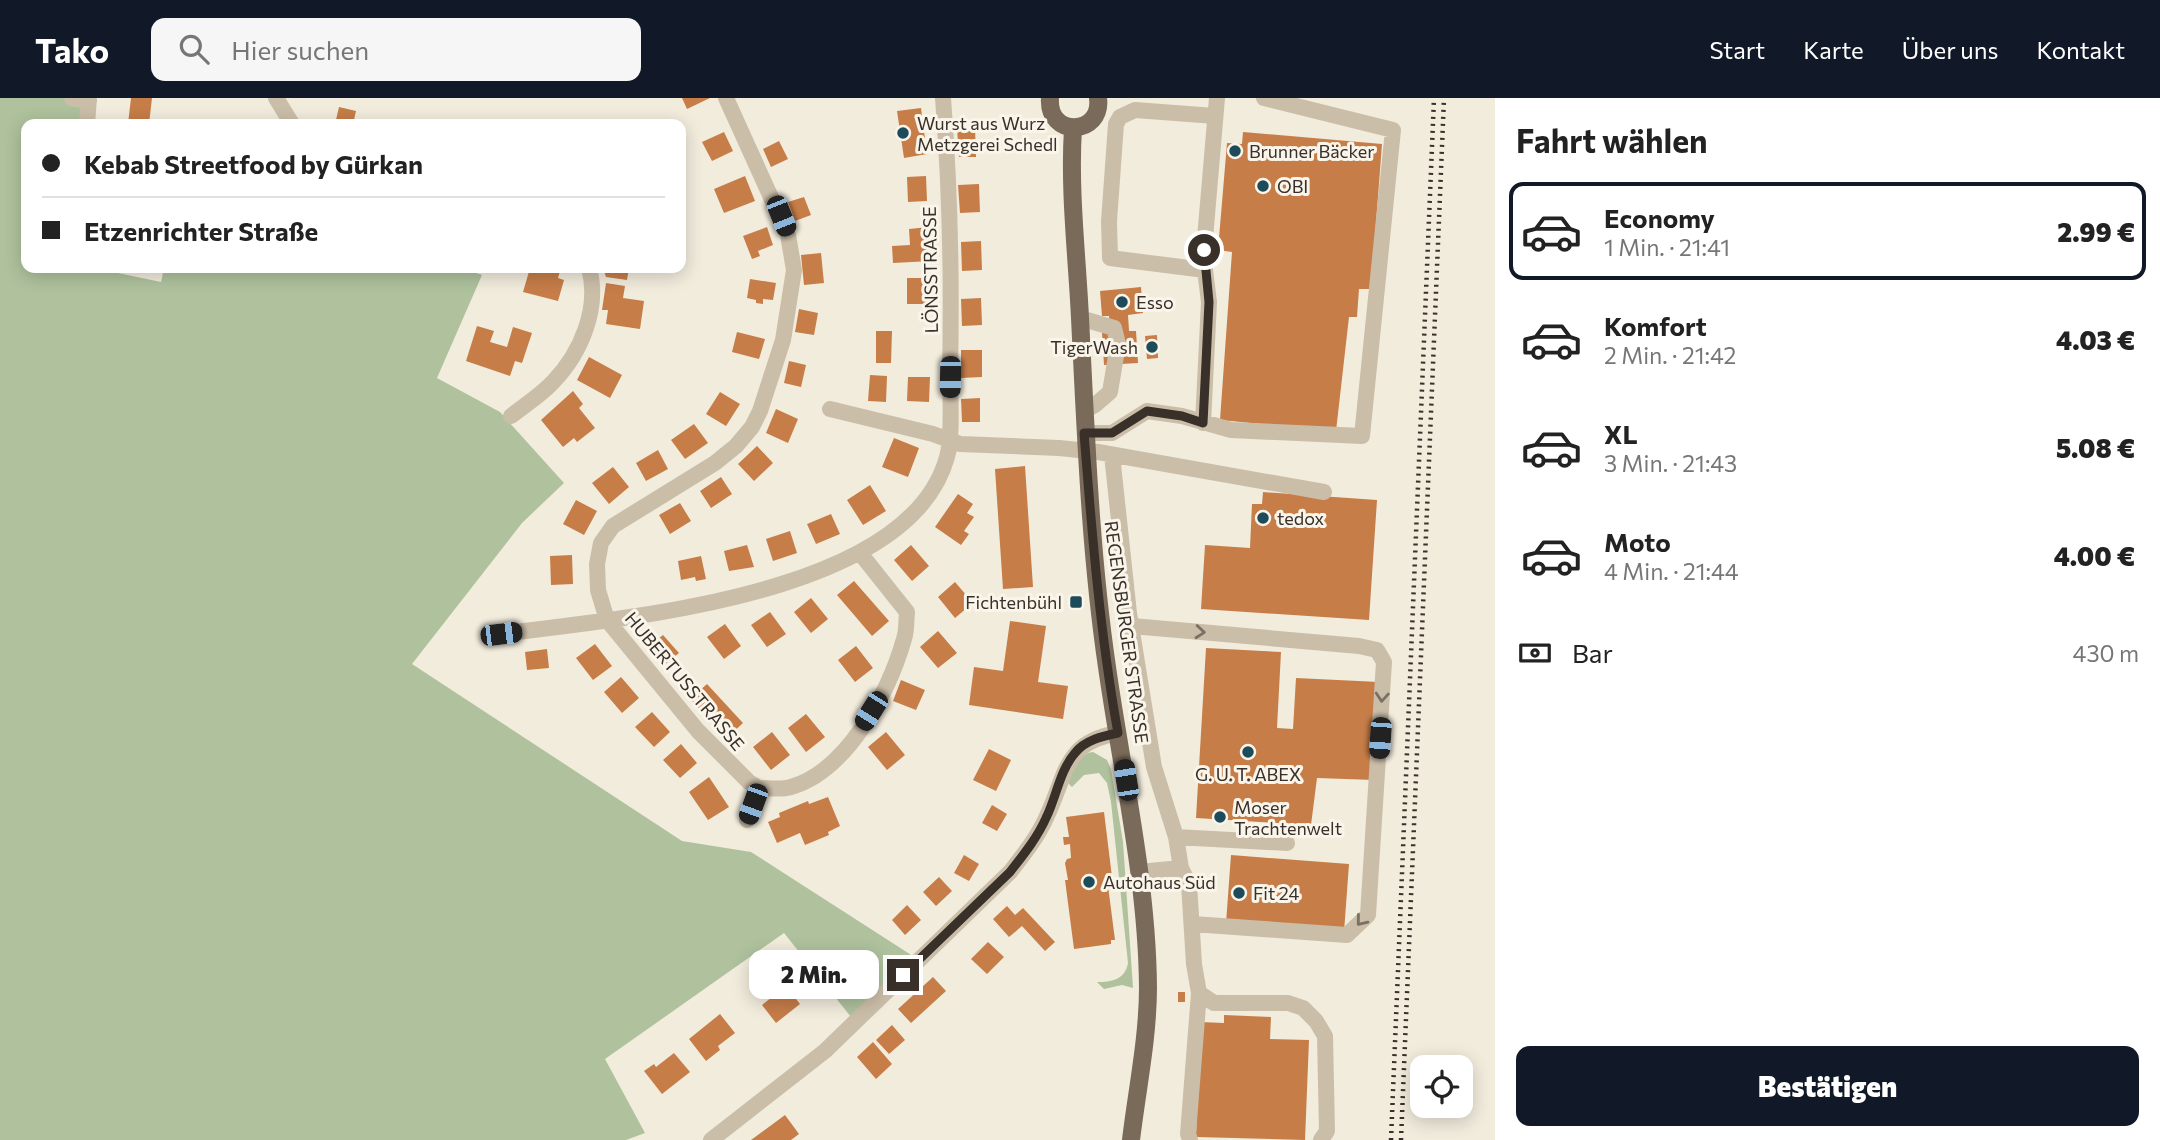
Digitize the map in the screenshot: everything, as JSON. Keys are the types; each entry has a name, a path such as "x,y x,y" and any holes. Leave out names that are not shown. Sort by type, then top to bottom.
{"main road":[{"path":"1050,98 1054,118 1073,128 1093,119 1099,104 1098,98"},
{"name":"REGENSBURGER STRASSE","path":"1073,128 1084,433 1095,576 1139,872 1148,988 1131,1140"}],"street":[{"path":"72,98 89,99 87,119"},
{"path":"276,98 289,119"},
{"name":"HUBERTUSSTRASSE","path":"726,98 788,235 794,270 783,340 760,411 752,427 737,446 681,485 613,526 601,543 597,564 598,590 607,620 698,731 740,774 759,788"},
{"name":"LÖNSSTRASSE","path":"501,634 671,610 753,593 860,553 920,509 947,459 949,441 951,307 943,98"},
{"path":"1203,423 1209,302 1204,250 1217,98"},
{"path":"1084,433 1107,434 1120,430 1147,411 1182,416 1231,430 1362,436 1393,130 1264,98"},
{"path":"1205,270 1110,258 1109,221 1116,124 1120,117 1135,110 1215,116"},
{"path":"511,416 553,382 576,351 592,304 589,273"},
{"path":"1080,318 1114,328 1118,344 1110,392 1084,411"},
{"path":"830,409 969,445 1059,448 1112,455 1324,492"},
{"path":"1107,434 1132,458"},
{"path":"1112,455 1132,626 1154,767 1175,837 1181,868 1189,884 1194,964 1199,993 1188,1134 1190,1140"},
{"path":"747,820 759,788 790,788 826,770 850,744 882,694 905,637 907,612 860,553"},
{"path":"1132,626 1359,646 1377,650 1384,662 1368,915 1347,936 1193,924"},
{"path":"711,1140 825,1051 1010,872 1032,844 1075,752 1094,739 1118,733"},
{"path":"1175,837 1287,844"},
{"path":"1139,872 1181,868"},
{"path":"1199,993 1214,1003 1288,1003 1303,1009 1316,1021 1325,1037 1327,1131 1321,1140"}],"green space":[{"path":"0,98 72,98 89,101 87,119 21,119 21,273 118,273 161,282 163,273 482,275 437,378 500,412 564,483 522,523 412,664 682,841 751,852 919,960 855,1022 784,933 605,1059 645,1133 626,1140 0,1140"},
{"path":"1093,752 1107,760 1111,769 1123,842 1133,988 1122,985 1104,989 1097,982 1121,976 1128,963 1107,783 1099,773 1084,775 1072,787 1067,782 1080,759"}],"building":[{"path":"131,98 152,98 150,119 129,119"},
{"path":"682,98 710,98 687,109"},
{"path":"339,107 356,111 354,119 336,119"},
{"path":"921,108 927,154 904,158 897,111"},
{"path":"975,127 976,157 959,157 957,128"},
{"path":"724,132 733,151 712,161 702,142"},
{"path":"1243,132 1382,144 1371,289 1359,289 1357,317 1349,317 1336,431 1220,420 1232,252 1218,250 1227,143 1242,144"},
{"path":"779,141 788,159 771,167 763,149"},
{"path":"745,176 755,201 724,213 714,189"},
{"path":"926,176 927,201 908,202 907,177"},
{"path":"979,184 980,212 960,213 958,185"},
{"path":"804,197 811,215 795,221 788,202"},
{"path":"767,227 773,245 758,251 760,256 752,259 743,236"},
{"path":"929,227 931,261 893,263 892,246 910,245 909,229"},
{"path":"981,241 982,270 962,271 961,242"},
{"path":"821,253 824,283 804,285 801,255"},
{"path":"529,273 560,273 558,278 564,280 558,301 523,292"},
{"path":"605,273 628,273 627,280 606,277"},
{"path":"907,278 929,278 929,304 907,304"},
{"path":"750,279 776,283 773,300 763,299 763,304 747,298"},
{"path":"606,283 625,286 623,298 644,301 640,329 606,324 608,310 602,310"},
{"path":"1141,287 1143,313 1128,315 1129,331 1136,331 1138,363 1104,365 1102,333 1110,332 1109,316 1102,316 1100,291"},
{"path":"981,298 982,325 962,326 961,299"},
{"path":"799,309 818,313 814,335 795,332"},
{"path":"477,326 494,331 490,342 507,347 513,327 532,333 522,363 515,361 510,376 466,361"},
{"path":"876,331 892,331 891,363 876,363"},
{"path":"737,332 765,339 759,359 732,352"},
{"name":"TigerWash","path":"1157,335 1158,358 1147,359 1145,336"},
{"path":"961,350 982,350 982,377 961,378"},
{"path":"589,357 622,375 610,398 577,380"},
{"path":"789,361 806,365 801,387 784,383"},
{"path":"870,375 887,376 886,402 868,401"},
{"path":"908,377 930,377 929,402 907,401"},
{"path":"573,391 583,404 579,408 595,428 577,442 574,438 563,447 541,420"},
{"path":"720,392 740,404 726,426 706,414"},
{"path":"980,398 980,422 962,422 961,399"},
{"path":"776,409 798,419 788,443 766,433"},
{"path":"694,424 708,443 685,459 671,440"},
{"path":"894,438 919,448 908,477 882,467"},
{"path":"757,446 773,463 754,481 738,464"},
{"path":"658,450 668,469 646,481 636,463"},
{"path":"1025,466 1033,587 1003,589 995,469"},
{"path":"613,467 629,487 609,504 592,483"},
{"path":"721,477 732,494 711,508 700,491"},
{"path":"870,485 886,511 863,525 847,500"},
{"path":"1263,492 1377,500 1369,620 1201,609 1205,545 1250,548 1252,504 1262,504"},
{"path":"958,494 973,504 967,513 974,517 964,531 969,534 961,545 935,527"},
{"path":"576,500 597,511 584,535 563,524"},
{"path":"680,503 691,521 670,534 659,515"},
{"path":"831,514 840,534 816,544 807,524"},
{"path":"790,531 797,553 773,561 766,539"},
{"path":"747,545 754,567 729,571 724,551"},
{"path":"911,545 929,566 912,581 894,560"},
{"path":"572,555 573,584 551,585 550,556"},
{"path":"701,556 706,579 696,581 695,577 681,580 678,561"},
{"path":"854,581 889,621 872,636 837,595"},
{"path":"955,582 973,603 955,618 938,597"},
{"path":"811,598 828,619 811,633 794,612"},
{"path":"770,612 786,634 767,647 751,625"},
{"path":"1010,621 1046,626 1038,682 1068,686 1063,719 969,705 974,667 1003,671"},
{"path":"725,624 741,646 724,659 707,637"},
{"path":"938,631 957,653 938,668 920,647"},
{"path":"663,635 679,653 663,666 647,648"},
{"path":"595,644 612,666 593,680 576,658"},
{"path":"856,646 873,668 855,682 838,660"},
{"path":"1206,648 1281,652 1277,728 1293,729 1296,678 1379,682 1374,780 1317,778 1311,825 1196,818"},
{"path":"547,649 549,668 527,670 525,652"},
{"path":"621,677 639,698 622,713 604,692"},
{"path":"901,680 925,690 916,710 893,701"},
{"path":"707,684 743,723 727,738 690,699"},
{"path":"652,712 670,732 654,747 635,727"},
{"path":"806,714 825,737 806,752 788,728"},
{"path":"772,732 790,755 771,770 753,747"},
{"path":"886,732 905,755 887,770 868,747"},
{"path":"681,744 697,763 680,778 663,760"},
{"path":"989,749 1011,760 996,791 973,780"},
{"path":"709,777 729,807 708,820 689,792"},
{"path":"828,797 840,826 828,832 829,835 805,845 800,833 777,843 768,822 780,817 779,813 808,801 809,804"},
{"path":"992,805 1007,814 997,831 982,823"},
{"path":"1104,812 1112,877 1107,878 1115,940 1111,940 1111,944 1074,949 1065,880 1068,880 1065,863 1071,858 1070,844 1064,845 1063,837 1069,837 1066,817"},
{"path":"964,855 979,864 969,881 954,873"},
{"path":"1231,855 1349,864 1344,932 1226,923"},
{"path":"939,877 952,891 936,906 923,892"},
{"path":"907,905 921,920 905,935 892,920"},
{"path":"1007,906 1015,915 1023,908 1055,942 1045,951 1022,926 1009,937 993,919"},
{"path":"988,942 1004,957 987,974 971,959"},
{"path":"933,977 946,991 911,1023 898,1009"},
{"path":"786,986 800,1004 776,1023 762,1005"},
{"path":"1178,992 1185,992 1185,1002 1178,1002"},
{"path":"720,1014 735,1033 718,1046 720,1050 706,1061 689,1039"},
{"path":"1224,1015 1271,1017 1270,1039 1309,1040 1305,1140 1196,1137 1200,1022 1224,1023"},
{"path":"892,1025 905,1040 889,1054 876,1040"},
{"path":"873,1042 892,1064 876,1079 857,1057"},
{"path":"674,1053 690,1072 662,1094 644,1071 654,1064 656,1067"},
{"path":"785,1115 799,1134 791,1140 751,1140"}],"railway":[{"path":"1391,1140 1434,98"},
{"path":"1401,1140 1444,98"}],"place":[{"name":"Wurst aus Wurz Metzgerei Schedl","path":"903,133"},
{"name":"Brunner Bäcker","path":"1235,151"},
{"name":"OBI","path":"1263,186"},
{"name":"Esso","path":"1122,302"},
{"name":"TigerWash","path":"1152,347"},
{"name":"tedox","path":"1263,518"},
{"name":"Fichtenbühl","path":"1076,602"},
{"name":"G. U. T. ABEX","path":"1248,752"},
{"name":"Moser Trachtenwelt","path":"1220,817"},
{"name":"Autohaus Süd","path":"1089,882"},
{"name":"Fit 24","path":"1239,893"}],"route":[{"path":"903,975 1010,872 1032,844 1075,752 1094,739 1118,733 1095,576 1084,433 1112,433 1147,411 1182,416 1203,423 1209,302 1204,250"}]}
